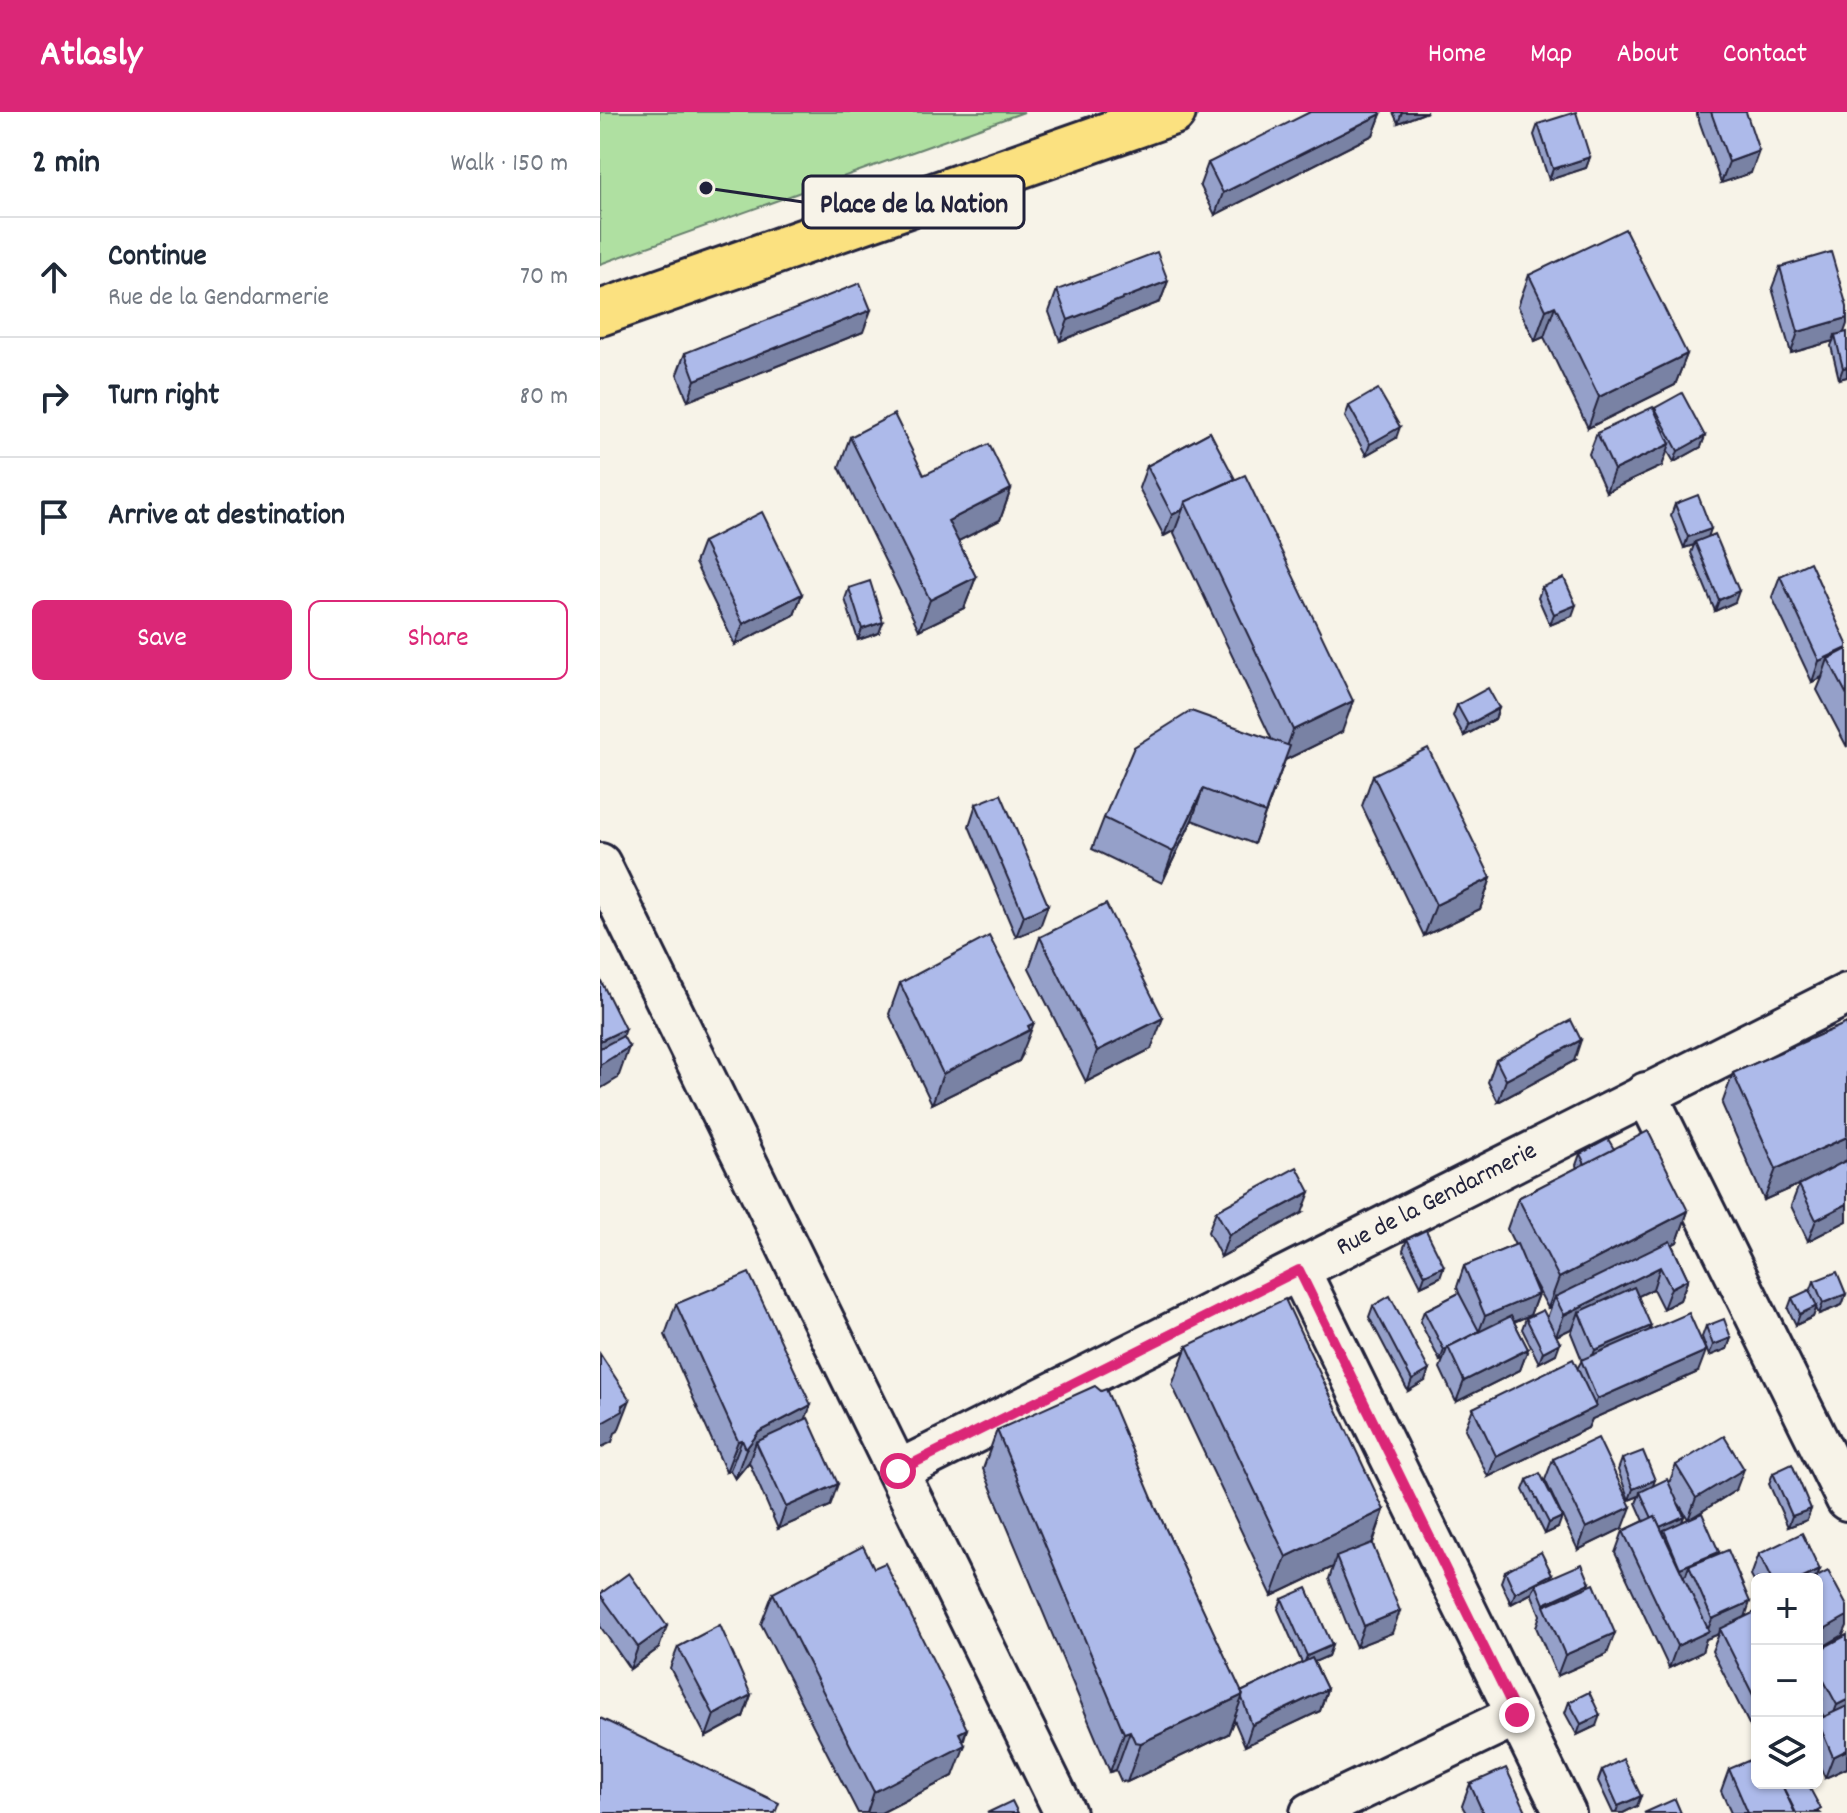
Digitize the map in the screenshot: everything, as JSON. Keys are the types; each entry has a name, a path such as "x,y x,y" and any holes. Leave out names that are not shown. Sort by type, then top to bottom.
{"main road":[{"path":"600,313 1173,112"}],"street":[{"path":"600,864 1065,1813"},
{"name":"Rue de la Gendarmerie","path":"898,1471 1847,994"},
{"path":"1646,1093 1847,1500"},
{"path":"1299,1270 1565,1813"},
{"path":"1311,1813 1517,1715"}],"green space":[{"path":"600,112 1024,112 600,264"}],"building":[{"path":"1310,112 1381,114 1223,193 1208,163"},
{"path":"1576,112 1590,157 1553,169 1538,124"},
{"path":"1711,112 1746,112 1759,151 1729,162"},
{"path":"1625,229 1687,354 1599,397 1555,306 1546,310 1529,275"},
{"path":"1157,252 1168,281 1068,320 1057,290"},
{"path":"1831,252 1847,307 1847,318 1798,332 1780,267"},
{"path":"860,283 871,310 695,380 685,353"},
{"path":"1847,332 1847,367 1843,368 1835,335"},
{"path":"1378,389 1400,427 1370,444 1349,406"},
{"path":"1682,393 1705,436 1678,451 1655,408"},
{"path":"1653,407 1670,444 1614,470 1597,433"},
{"path":"894,414 924,475 989,444 1011,489 948,521 976,577 930,600 850,437"},
{"path":"1210,432 1235,479 1185,502 1183,509 1172,515 1147,466"},
{"path":"1245,475 1353,701 1293,730 1185,502"},
{"path":"1698,495 1711,529 1688,537 1675,504"},
{"path":"762,512 802,594 743,624 703,542"},
{"path":"1715,534 1739,591 1719,600 1695,542"},
{"path":"1810,562 1847,644 1847,648 1819,661 1780,576"},
{"path":"1564,578 1576,605 1554,614 1542,587"},
{"path":"870,581 883,622 862,629 849,588"},
{"path":"1847,649 1847,695 1828,659"},
{"path":"1488,688 1499,708 1468,725 1457,705"},
{"path":"1191,711 1290,746 1265,813 1203,789 1173,852 1104,818 1134,747"},
{"path":"1428,748 1491,878 1436,905 1373,775"},
{"path":"1001,794 1048,905 1024,916 976,804"},
{"path":"1106,904 1163,1018 1097,1051 1040,937"},
{"path":"989,936 1034,1023 1028,1026 1030,1030 943,1074 900,983"},
{"path":"600,979 625,1029 600,1041"},
{"path":"1571,1020 1581,1040 1506,1080 1496,1060"},
{"path":"1847,1023 1847,1137 1776,1169 1733,1073"},
{"path":"623,1036 629,1047 600,1065 600,1048"},
{"path":"1648,1131 1688,1211 1559,1278 1518,1198"},
{"path":"1608,1139 1614,1149 1585,1164 1580,1154"},
{"path":"1847,1160 1847,1204 1816,1220 1799,1185"},
{"path":"1297,1167 1310,1192 1229,1235 1216,1211"},
{"path":"1426,1230 1444,1266 1425,1275 1407,1239"},
{"path":"1670,1241 1688,1279 1671,1288 1660,1267 1564,1315 1555,1297"},
{"path":"1517,1244 1538,1294 1485,1316 1464,1266"},
{"path":"1837,1272 1846,1294 1823,1303 1814,1281"},
{"path":"749,1273 811,1405 759,1432 746,1449 742,1440 738,1441 676,1304"},
{"path":"1634,1287 1651,1326 1595,1350 1579,1312"},
{"path":"1809,1290 1817,1306 1800,1314 1792,1298"},
{"path":"1459,1293 1479,1331 1444,1350 1424,1311"},
{"path":"1390,1296 1429,1370 1412,1380 1373,1306"},
{"path":"1285,1299 1384,1510 1286,1557 1187,1346"},
{"path":"1543,1310 1560,1343 1543,1352 1526,1318"},
{"path":"1689,1313 1706,1351 1597,1399 1581,1360"},
{"path":"1511,1316 1528,1349 1464,1381 1448,1347"},
{"path":"1724,1319 1731,1338 1713,1345 1706,1326"},
{"path":"600,1354 630,1400 622,1405 623,1411 600,1424"},
{"path":"1573,1359 1596,1407 1496,1456 1473,1408"},
{"path":"1095,1386 1101,1391 1106,1389 1157,1510 1243,1695 1141,1743 1135,1742 1130,1731 1124,1733 997,1430"},
{"path":"808,1418 838,1484 786,1507 756,1442"},
{"path":"1724,1436 1744,1469 1696,1498 1676,1465"},
{"path":"1598,1438 1631,1507 1586,1528 1553,1459"},
{"path":"1643,1451 1655,1480 1633,1489 1622,1459"},
{"path":"1792,1464 1811,1509 1792,1516 1773,1473"},
{"path":"1540,1473 1562,1517 1549,1523 1527,1480"},
{"path":"1667,1479 1684,1516 1660,1527 1655,1516 1652,1518 1640,1492"},
{"path":"1702,1513 1719,1552 1680,1568 1664,1530"},
{"path":"1655,1516 1709,1631 1677,1646 1623,1531"},
{"path":"1802,1533 1820,1570 1814,1573 1768,1573 1759,1554"},
{"path":"1372,1543 1400,1611 1364,1626 1336,1557"},
{"path":"863,1546 874,1568 885,1563 967,1729 959,1733 965,1745 874,1792 773,1593"},
{"path":"1728,1550 1750,1602 1712,1619 1689,1566"},
{"path":"1541,1552 1552,1574 1515,1593 1505,1571"},
{"path":"1582,1564 1590,1583 1544,1604 1536,1584"},
{"path":"1828,1571 1847,1606 1847,1616 1823,1630 1823,1574"},
{"path":"629,1573 667,1626 638,1647 600,1594"},
{"path":"1594,1584 1615,1633 1565,1655 1544,1606"},
{"path":"1307,1588 1332,1645 1307,1656 1282,1599"},
{"path":"1751,1614 1751,1691 1720,1629"},
{"path":"720,1625 751,1695 714,1715 678,1647"},
{"path":"1847,1635 1847,1700 1837,1705 1823,1679 1823,1648"},
{"path":"1312,1658 1327,1689 1252,1725 1241,1692"},
{"path":"1589,1692 1600,1715 1581,1724 1569,1702"},
{"path":"1847,1706 1847,1750 1833,1757 1823,1734 1823,1717"},
{"path":"600,1718 779,1803 775,1813 600,1813"},
{"path":"1623,1759 1641,1796 1618,1806 1602,1770"},
{"path":"1751,1760 1751,1789 1784,1789 1795,1813 1748,1813 1729,1769"},
{"path":"1506,1768 1527,1813 1483,1813 1470,1784"},
{"path":"1784,1789 1810,1789 1821,1809 1814,1813 1796,1813"},
{"path":"1675,1799 1681,1813 1644,1813"},
{"path":"1012,1801 1018,1813 987,1813"}],"place":[{"name":"Place de la Nation","path":"706,188"}],"route":[{"path":"898,1471 1299,1270 1517,1715"}]}
